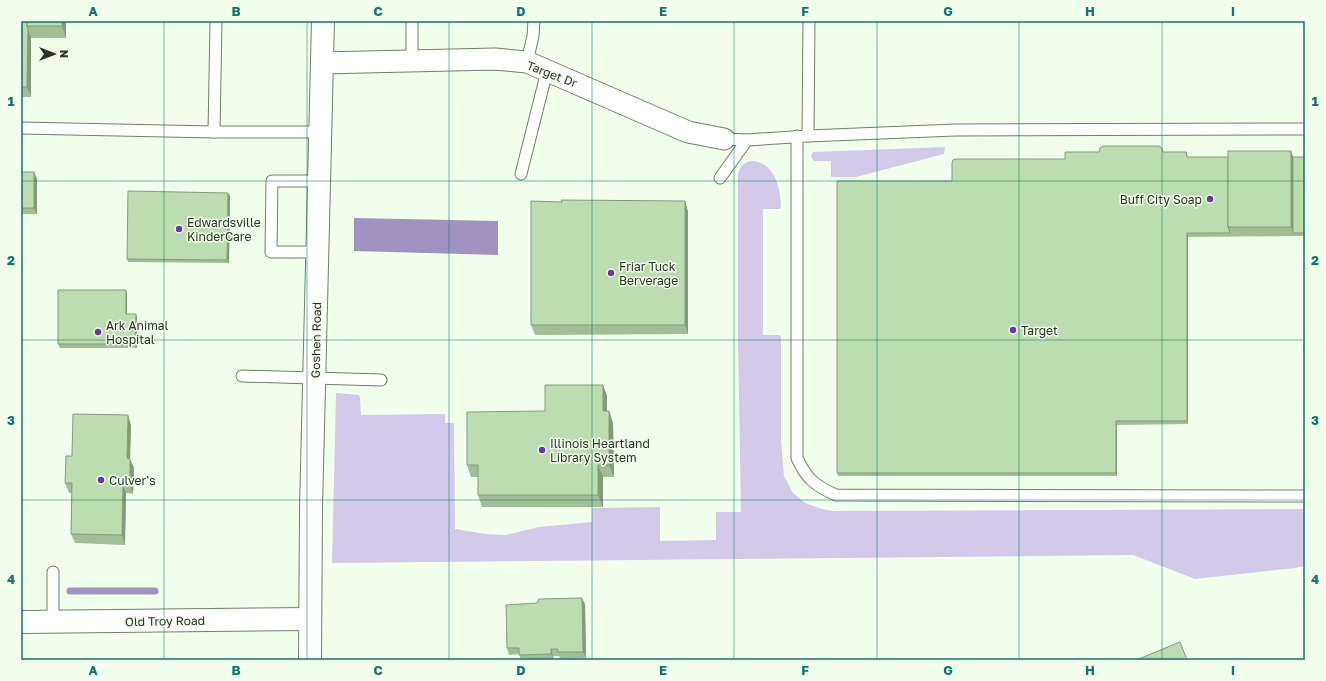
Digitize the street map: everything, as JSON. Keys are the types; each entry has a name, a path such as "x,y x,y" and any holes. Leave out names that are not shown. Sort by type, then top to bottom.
{"street":[{"name":"Goshen Road","path":"310,660 323,21"},
{"name":"Target Dr","path":"322,63 495,59 527,62 688,132 724,139"},
{"name":"Old Troy Road","path":"21,622 310,619"}],"lane":[{"path":"214,132 216,21"},
{"path":"412,21 412,62"},
{"path":"527,62 533,36 534,21"},
{"path":"809,21 803,136 796,458 802,471 812,482 823,490 836,495 1305,496"},
{"path":"521,174 547,71"},
{"path":"21,128 214,132 321,132"},
{"path":"724,139 747,140 803,136 955,130 1305,129"},
{"path":"720,178 747,140"},
{"path":"318,252 271,252 272,181 320,182"},
{"path":"242,376 381,380"},
{"path":"53,572 53,622"}],"shaded area":[{"path":"945,147 944,154 856,177 831,177 831,161 814,161 811,156 813,152"},
{"path":"751,161 759,162 771,171 778,184 780,192 780,209 763,209 763,335 780,335 781,337 781,441 784,476 793,493 805,503 833,511 1305,509 1305,566 1195,579 1133,555 332,563 336,393 359,395 361,415 445,414 445,423 454,423 455,529 486,534 506,535 539,527 592,522 592,508 660,507 660,541 716,540 716,512 741,512 738,341 738,174 742,165"},
{"path":"354,218 498,221 498,255 354,251"}],"building":[{"path":"21,21 27,21 28,29 27,87 21,87"},
{"path":"27,21 62,21 62,26 27,26"},
{"name":"Target","path":"1103,146 1159,146 1162,148 1163,152 1186,152 1187,157 1228,157 1228,227 1230,233 1187,233 1187,421 1116,421 1116,473 837,473 837,181 952,181 952,163 953,160 956,159 1065,159 1065,152 1099,152 1100,148"},
{"path":"1228,151 1291,151 1291,227 1228,227"},
{"path":"1293,157 1305,157 1305,233 1293,233"},
{"path":"21,172 34,172 34,208 21,208"},
{"name":"Edwardsville KinderCare","path":"128,191 228,193 227,260 127,259"},
{"name":"Friar Tuck Berverage","path":"561,200 685,201 685,325 531,325 531,201 562,202"},
{"name":"Ark Animal Hospital","path":"58,290 126,290 126,314 136,314 135,344 58,344"},
{"name":"Illinois Heartland Library System","path":"545,385 603,385 603,411 609,411 609,465 598,465 598,495 478,495 478,465 467,465 467,412 545,411"},
{"name":"Culver's","path":"73,414 128,415 127,458 130,459 130,484 123,484 122,535 71,534 72,483 65,483 66,456 72,456"},
{"path":"582,598 583,652 558,652 558,649 551,649 551,654 519,655 519,648 507,648 506,605 537,603 539,599"},
{"path":"1180,642 1187,660 1136,660"}],"waterway":[{"path":"70,591 155,591"}],"place":[{"name":"Buff City Soap","path":"1210,199"},
{"name":"Edwardsville KinderCare","path":"179,229"},
{"name":"Friar Tuck Berverage","path":"611,273"},
{"name":"Target","path":"1013,330"},
{"name":"Ark Animal Hospital","path":"98,332"},
{"name":"Illinois Heartland Library System","path":"542,450"},
{"name":"Culver's","path":"101,480"}]}
